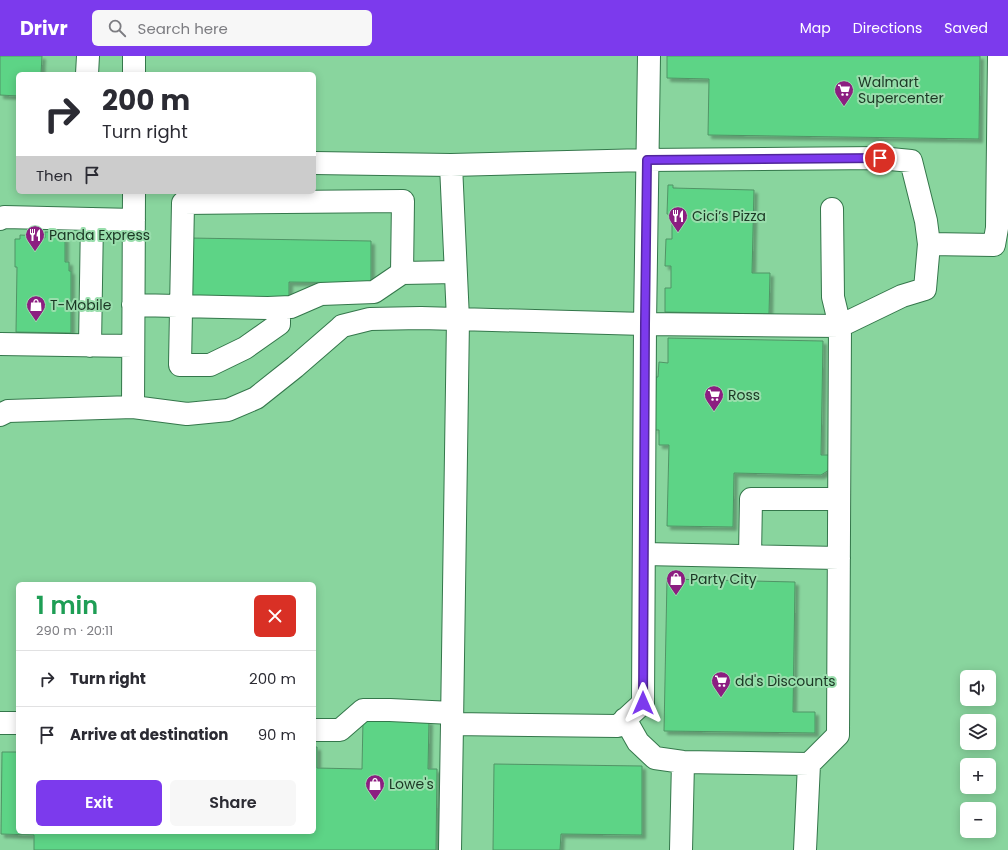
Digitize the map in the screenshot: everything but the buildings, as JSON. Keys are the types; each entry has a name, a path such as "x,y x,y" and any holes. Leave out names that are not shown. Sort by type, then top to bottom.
{"lane":[{"path":"87,72 88,56"},
{"path":"134,56 134,72"},
{"path":"316,730 340,730 363,710 390,710 452,718 618,726 643,703 645,324 649,56"},
{"path":"930,244 994,245 997,228 1000,56"},
{"path":"0,415 8,411 133,407 187,414 228,410 256,398 295,367 342,326 370,319 458,319 645,324 840,326 902,296 925,289 930,244 911,161 880,158 647,160 451,165 316,163"},
{"path":"450,850 458,319 451,165"},
{"path":"133,407 134,194"},
{"path":"279,308 279,324 245,348 210,365 180,365 183,203 258,197 403,202 402,273"},
{"path":"805,850 810,764 838,736 840,326 833,298 832,209"},
{"path":"0,219 4,217 134,220"},
{"path":"90,346 92,219"},
{"path":"133,305 291,307 321,294 374,292 402,273 455,272"},
{"path":"0,344 133,346"},
{"path":"750,556 751,499 839,500"},
{"path":"644,554 839,558"},
{"path":"625,719 638,742 655,758 683,762 810,764"},
{"path":"0,723 16,723"},
{"path":"681,850 683,762"}],"shaded area":[{"path":"0,56 1008,56 1008,850 0,850"}],"place":[{"name":"Walmart Supercenter","path":"844,107"},
{"name":"Cici’s Pizza","path":"678,233"},
{"name":"Panda Express","path":"35,252"},
{"name":"T-Mobile","path":"36,322"},
{"name":"Ross","path":"714,412"},
{"name":"Party City","path":"676,596"},
{"name":"dd's Discounts","path":"721,698"},
{"name":"Lowe's","path":"375,801"}],"route":[{"path":"643,703 647,160 880,158"}]}
